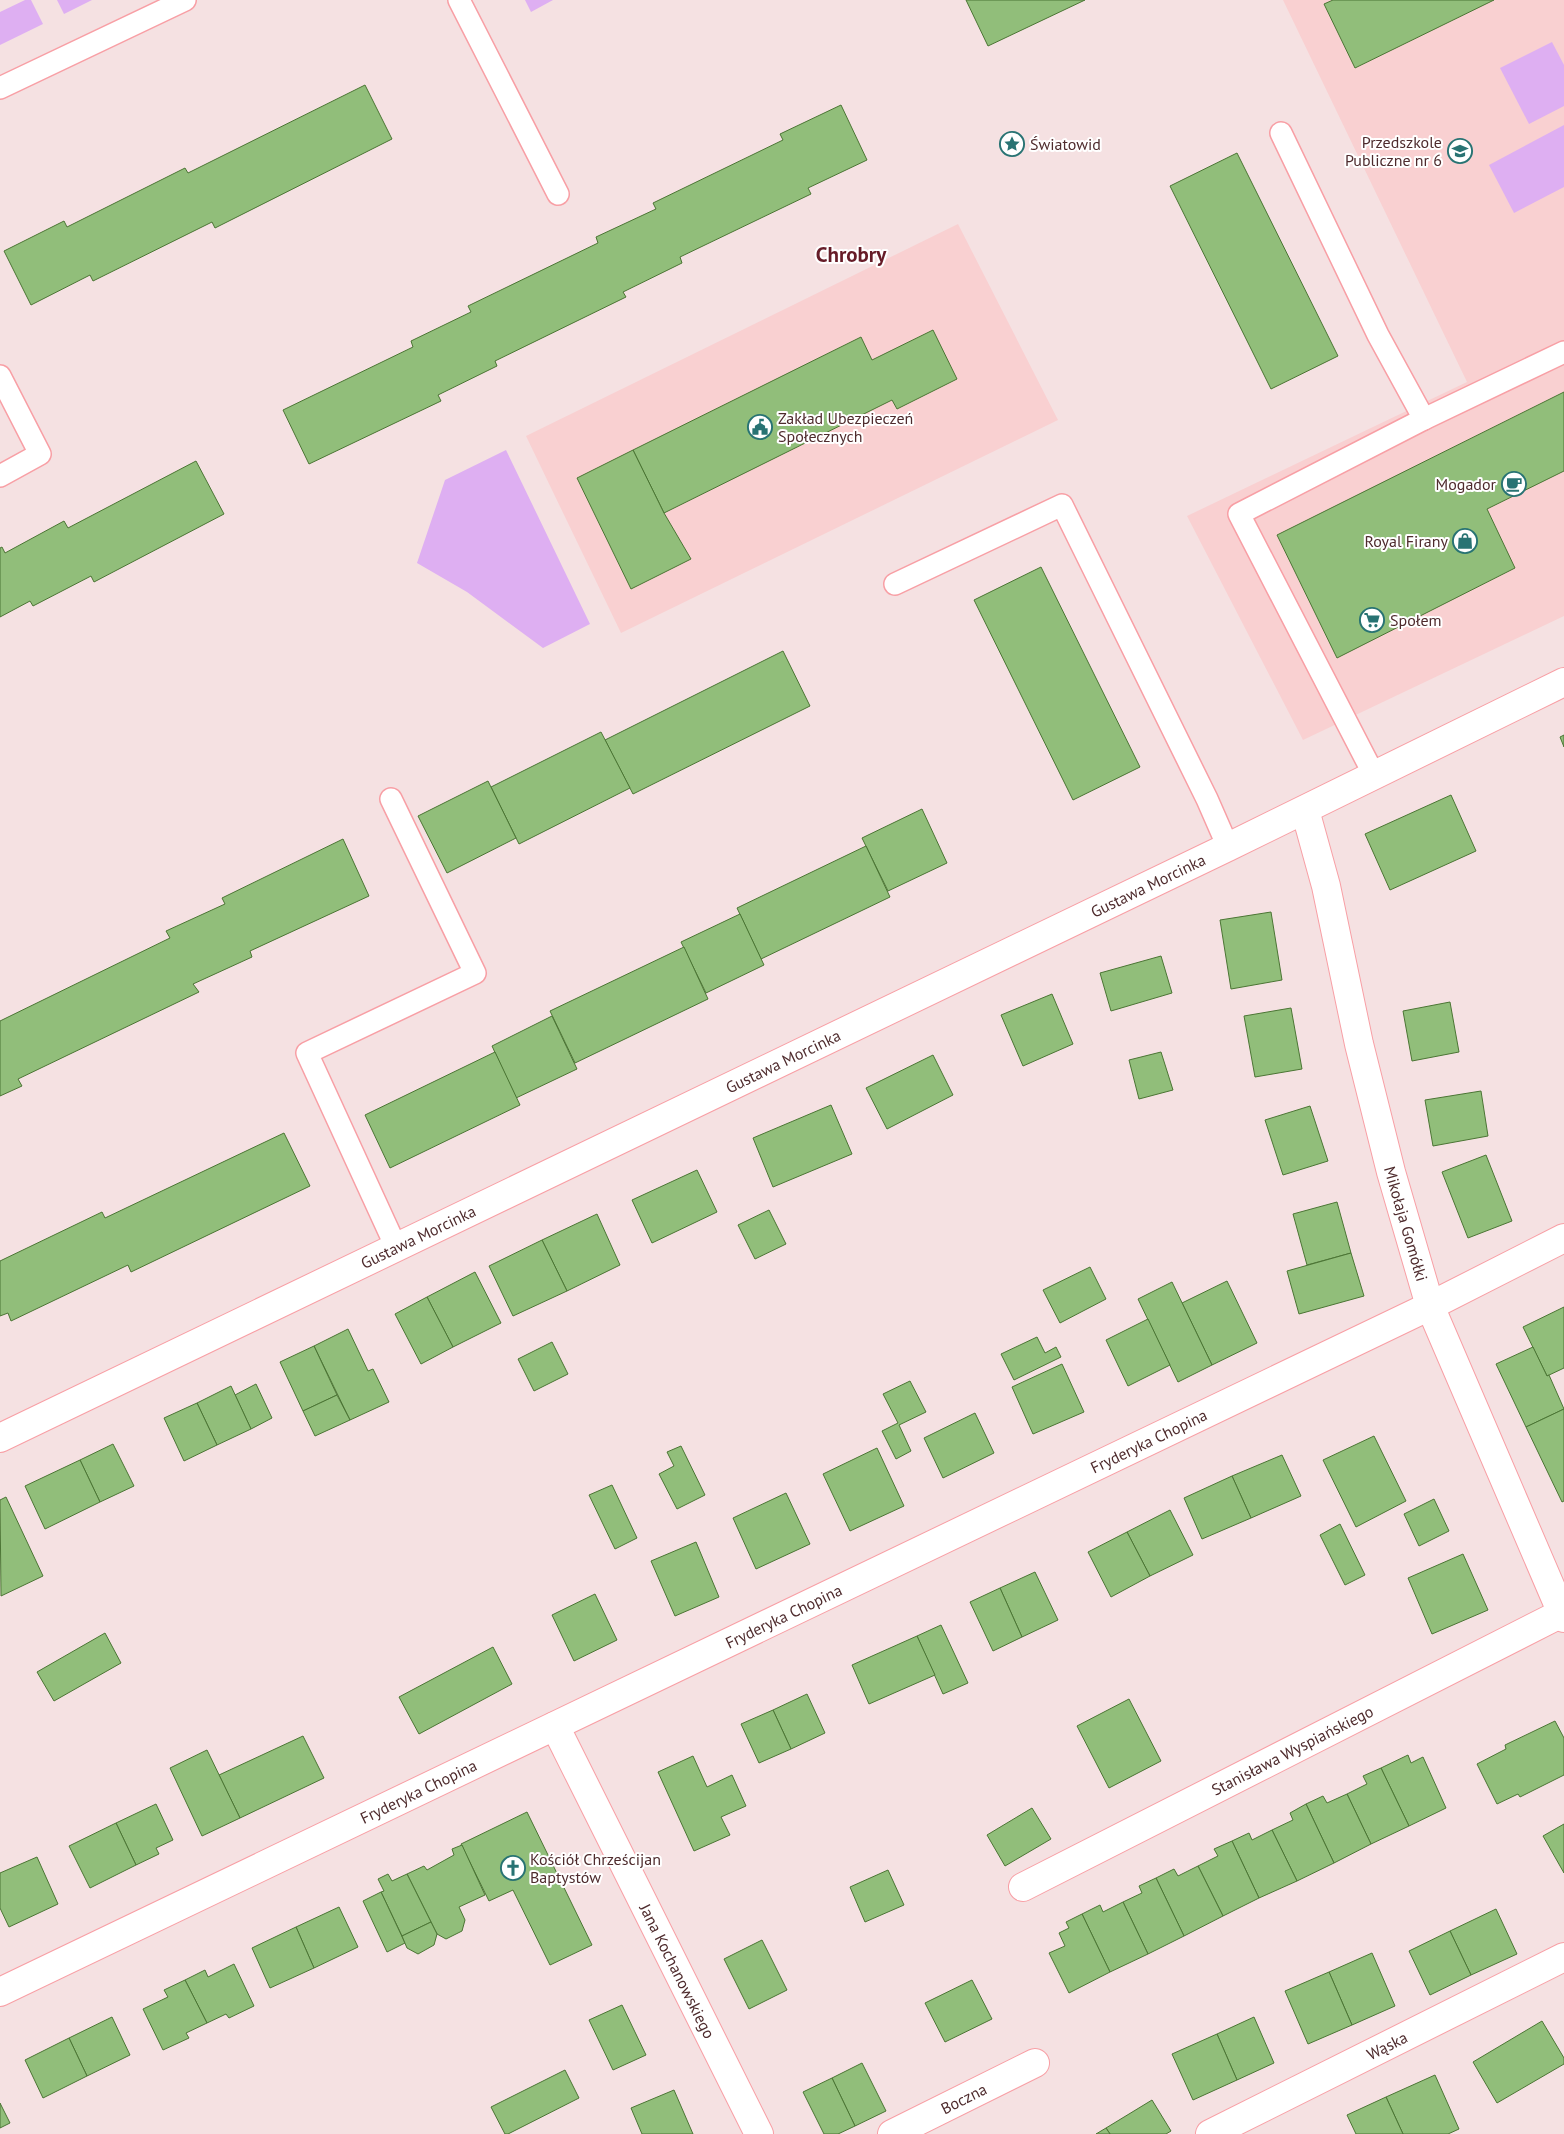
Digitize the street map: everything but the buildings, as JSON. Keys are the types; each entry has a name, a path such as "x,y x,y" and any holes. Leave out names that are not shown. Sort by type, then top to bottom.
{"street":[{"name":"Gustawa Morcinka","path":"0,1438 1305,810 1564,682"},
{"name":"Mikołaja Gomółki","path":"1305,810 1326,886 1359,1044 1389,1163 1430,1306 1563,1616"},
{"name":"Fryderyka Chopina","path":"0,1992 1430,1306 1564,1238"},
{"name":"Stanisława Wyspiańskiego","path":"1023,1887 1563,1616"},
{"name":"Jana Kochanowskiego","path":"555,1726 759,2134"},
{"name":"Wąska","path":"1210,2134 1564,1957"},
{"name":"Boczna","path":"892,2134 1036,2063"}],"lane":[{"path":"0,88 185,0"},
{"path":"459,0 558,194"},
{"path":"1281,133 1378,335 1424,419"},
{"path":"1374,775 1239,514 1424,419 1564,352"},
{"path":"0,376 40,454 0,476"},
{"path":"895,584 1062,505 1207,799 1228,847"},
{"path":"391,799 475,973 307,1053 396,1247"}],"shaded area":[{"path":"25,0 31,0 43,24 0,45 0,12"},
{"path":"57,0 92,0 64,14"},
{"path":"525,0 553,0 531,12"},
{"path":"1283,0 1564,0 1564,616 1303,740 1187,516 1467,382"},
{"path":"1552,42 1564,65 1564,106 1529,124 1500,68"},
{"path":"1564,125 1564,187 1514,213 1489,165"},
{"path":"958,224 1058,420 621,633 526,436"},
{"path":"506,450 590,624 543,648 467,592 417,563 445,480"}],"place":[{"name":"Światowid","path":"1012,144"},
{"name":"Przedszkole Publiczne nr 6","path":"1460,151"},
{"name":"Zakład Ubezpieczeń Społecznych","path":"760,427"},
{"name":"Mogador","path":"1514,484"},
{"name":"Royal Firany","path":"1465,541"},
{"name":"Społem","path":"1372,620"},
{"name":"Kościół Chrześcijan Baptystów","path":"513,1868"}],"district":[{"name":"Chrobry","path":"851,254"}]}
